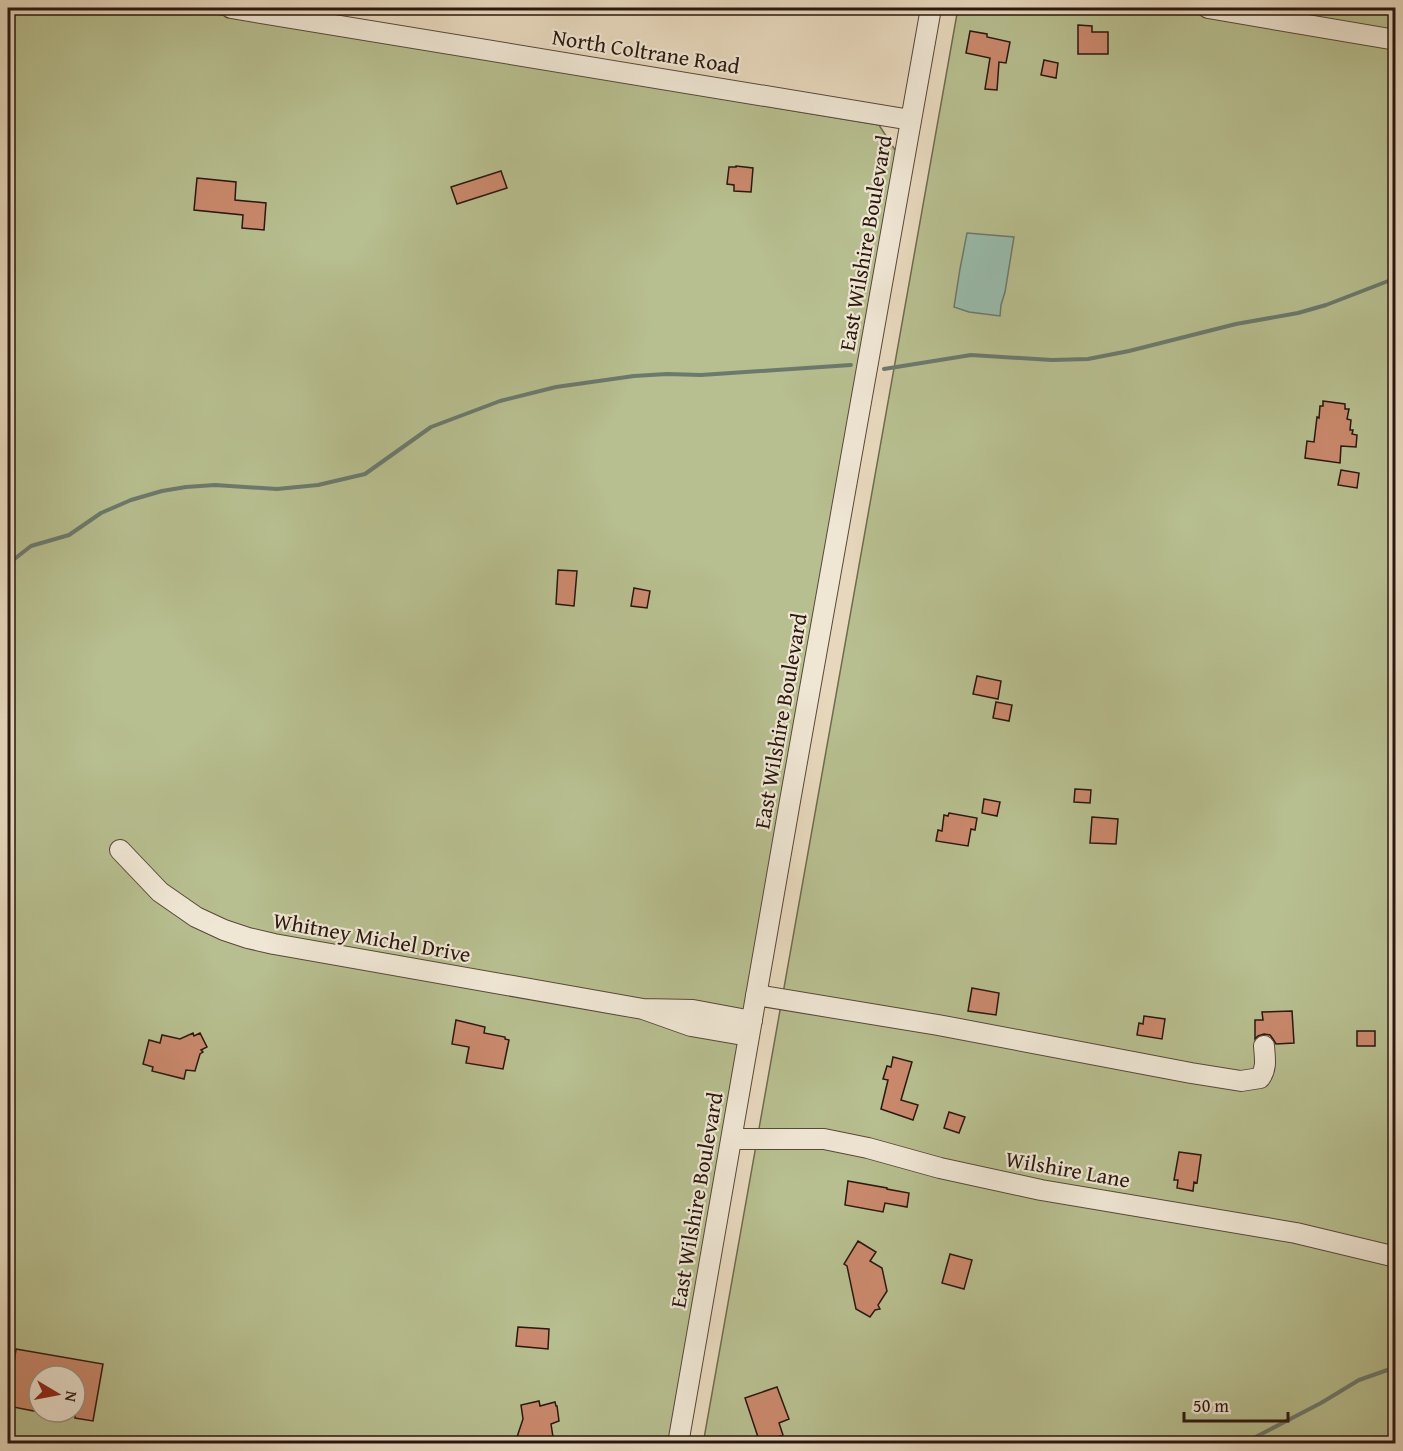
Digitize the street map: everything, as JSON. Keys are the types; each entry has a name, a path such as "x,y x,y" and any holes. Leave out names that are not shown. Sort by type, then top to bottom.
{"street":[{"name":"North Coltrane Road","path":"231,8 911,120"},
{"name":"East Wilshire Boulevard","path":"678,1443 931,8"},
{"path":"1209,8 1395,40"},
{"name":"Whitney Michel Drive","path":"120,850 160,892 196,916 224,930 248,938 643,1010 693,1011 751,1028"},
{"path":"756,994 1241,1081 1260,1078 1266,1066 1264,1047"},
{"name":"Wilshire Lane","path":"732,1139 824,1139 1041,1190 1296,1233 1395,1257"}],"shaded area":[{"path":"8,8 180,8 879,125 897,153 670,1443 8,1443 8,819 10,800 8,799"},
{"path":"958,8 1395,8 1395,1443 703,1444"},
{"path":"967,233 1014,237 1000,316 969,312 954,307"}],"building":[{"path":"1078,25 1092,26 1092,32 1108,32 1108,54 1078,54"},
{"path":"970,31 1010,42 1006,63 999,62 997,90 985,89 990,58 966,53"},
{"path":"1044,60 1058,63 1056,78 1041,75"},
{"path":"729,167 753,168 751,192 734,191 734,185 727,184"},
{"path":"501,171 507,188 457,204 451,187"},
{"path":"197,178 236,182 235,200 266,203 264,230 242,228 243,215 194,210"},
{"path":"1323,401 1345,404 1345,409 1349,409 1347,419 1351,420 1350,430 1353,430 1352,434 1357,435 1356,447 1341,446 1340,463 1305,458 1307,441 1314,442 1317,417 1319,418"},
{"path":"1341,470 1359,473 1357,488 1338,485"},
{"path":"558,570 577,571 574,606 556,604"},
{"path":"634,588 650,591 647,608 631,606"},
{"path":"977,676 1001,681 998,699 973,694"},
{"path":"996,702 1012,705 1009,721 993,718"},
{"path":"1075,789 1091,790 1090,803 1074,802"},
{"path":"984,799 1000,802 997,816 982,813"},
{"path":"949,813 977,818 975,830 971,829 968,846 936,841 938,830 942,831 944,815 948,816"},
{"path":"1092,817 1118,819 1116,844 1090,843"},
{"path":"972,988 999,993 996,1015 968,1011"},
{"path":"1292,1011 1294,1043 1276,1044 1270,1035 1264,1034 1255,1039 1255,1020 1263,1020 1262,1012"},
{"path":"1144,1016 1165,1019 1162,1039 1137,1035 1139,1023 1143,1024"},
{"path":"456,1020 485,1027 484,1033 505,1037 509,1040 503,1069 466,1063 469,1047 452,1044"},
{"path":"1357,1031 1375,1031 1375,1046 1357,1046"},
{"path":"193,1033 194,1036 200,1033 207,1047 201,1050 203,1052 200,1054 195,1071 186,1070 184,1079 152,1071 153,1067 143,1064 149,1040 160,1043 162,1035 180,1039"},
{"path":"893,1057 912,1062 901,1100 918,1105 913,1120 881,1109 888,1080 883,1079 887,1066 891,1067"},
{"path":"949,1112 965,1117 959,1133 944,1128"},
{"path":"1179,1152 1201,1155 1197,1183 1194,1182 1193,1191 1177,1188 1178,1180 1174,1180"},
{"path":"848,1181 909,1193 907,1207 885,1203 883,1212 845,1205"},
{"path":"858,1241 876,1252 870,1261 882,1268 887,1291 878,1305 880,1309 875,1310 870,1317 856,1309 847,1266 844,1264"},
{"path":"950,1254 972,1260 964,1289 942,1283"},
{"path":"518,1327 549,1329 548,1349 516,1346"},
{"path":"16,1349 103,1364 93,1421 87,1420 87,1364 27,1364 27,1410 8,1406"},
{"path":"777,1387 789,1419 779,1423 783,1435 760,1443 745,1398"},
{"path":"539,1401 540,1406 555,1402 557,1406 559,1421 551,1424 553,1437 551,1443 515,1443 523,1419 521,1405"}],"waterway":[{"path":"884,369 971,355 1052,360 1088,359 1236,324 1298,313 1326,305 1396,278"},
{"path":"8,564 31,546 69,535 101,513 131,500 162,491 215,485 277,489 318,485 365,474 431,427 500,401 556,387 634,376 701,375 851,365"},
{"path":"1242,1444 1321,1403 1359,1380 1396,1367"}]}
